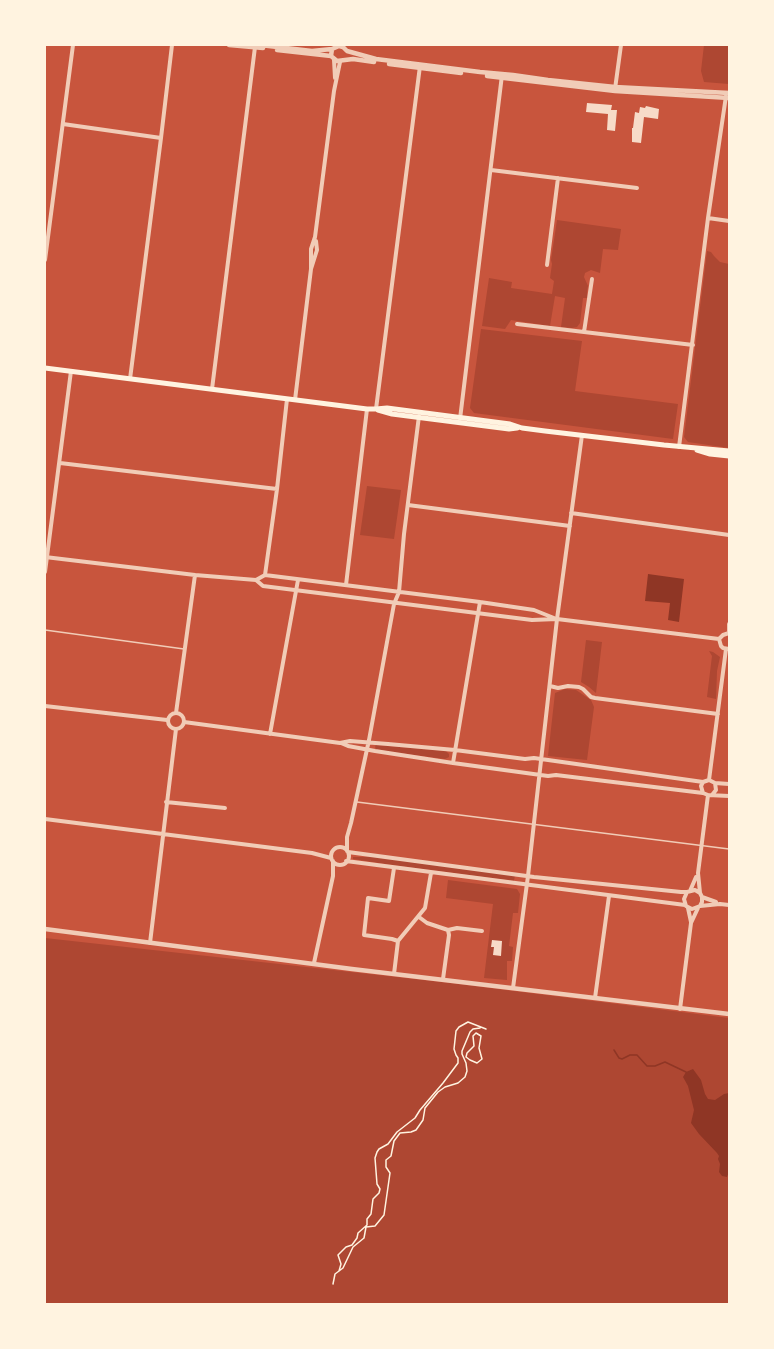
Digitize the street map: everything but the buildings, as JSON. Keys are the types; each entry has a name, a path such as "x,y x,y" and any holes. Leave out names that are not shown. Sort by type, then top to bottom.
{"main road":[{"path":"45,368 367,409 387,408 419,415 510,424 522,428 729,451"},
{"path":"689,448 729,456"}],"street":[{"path":"45,260 73,45"},
{"path":"130,379 172,45"},
{"path":"229,45 312,51 341,46 376,59 420,67"},
{"path":"615,89 621,45"},
{"path":"257,46 338,59 615,89 727,95 708,218 679,447"},
{"path":"212,389 257,46"},
{"path":"295,400 311,269 311,249 315,237 338,59 335,47"},
{"path":"338,59 346,48"},
{"path":"376,409 420,67"},
{"path":"460,420 502,76"},
{"path":"63,124 161,138"},
{"path":"491,170 637,188"},
{"path":"547,265 558,178"},
{"path":"708,218 729,221"},
{"path":"584,332 591,279"},
{"path":"517,324 693,345"},
{"path":"45,572 71,371"},
{"path":"265,575 287,399"},
{"path":"346,585 367,409"},
{"path":"346,861 348,857 347,837 369,742 394,604 399,592 419,415"},
{"path":"513,988 527,886 557,619 582,435"},
{"path":"60,463 277,489"},
{"path":"408,505 570,526"},
{"path":"571,513 729,535"},
{"path":"46,557 195,575 256,580 265,575 534,610 557,619"},
{"path":"176,713 195,575"},
{"path":"256,580 263,586 394,604 532,620 557,619 719,639"},
{"path":"270,734 298,580"},
{"path":"453,763 480,602"},
{"path":"709,780 728,649 720,646 719,639 723,634 729,633 729,624"},
{"path":"550,686 579,687 595,698 718,714"},
{"path":"45,706 167,720"},
{"path":"167,720 176,713"},
{"path":"176,713 183,717 184,722"},
{"path":"167,720 169,725 176,729"},
{"path":"184,722 340,742 369,742 525,759 534,758 729,784"},
{"path":"176,729 180,728 184,722"},
{"path":"150,943 176,729"},
{"path":"340,742 366,750 453,763 729,796"},
{"path":"681,1009 691,923 702,902 698,873 708,794 701,786 703,782"},
{"path":"708,794 716,790 715,783"},
{"path":"166,802 225,808"},
{"path":"45,819 312,853 339,864"},
{"path":"312,853 332,851 339,847 347,837"},
{"path":"339,847 347,851 528,876 689,892 695,890 720,904"},
{"path":"332,851 333,876"},
{"path":"314,963 333,876 339,864 346,861 692,909 720,904 729,905"},
{"path":"394,868 389,901 368,898 364,935 398,941"},
{"path":"394,974 398,941 419,917 427,903 431,873"},
{"path":"691,923 684,899 698,873"},
{"path":"595,998 609,896"},
{"path":"419,917 427,923 448,930 457,928 482,931"},
{"path":"45,929 729,1014"},
{"path":"443,979 448,930"}],"lane":[{"path":"45,630 185,649"},
{"path":"356,802 729,849"}],"path":[{"path":"333,1284 333,1278 341,1264 338,1256 346,1247 352,1245 358,1233 367,1225 372,1202 380,1193 375,1158 377,1152 415,1118 458,1063 454,1049 456,1031 459,1027 468,1022 486,1029"},
{"path":"338,1271 343,1268 353,1247 364,1238 366,1227 375,1226 384,1215 390,1173 386,1167 386,1161 391,1156 394,1141 400,1133 416,1130 423,1120 425,1108 438,1092 458,1083 465,1077 467,1071 462,1051 470,1032 480,1028"},
{"path":"473,1034 480,1035 478,1048 482,1059 477,1063 468,1059 466,1055 474,1046 473,1034"}],"shaded area":[{"path":"704,45 729,45 729,84 704,82 701,71"},
{"path":"557,220 621,229 618,250 603,249 600,273 591,270 585,273 584,277 588,286 587,298 583,298 580,323 577,327 561,327 565,298 555,296 550,326 511,320 505,329 482,326 489,278 512,282 511,288 552,294 554,281 550,278 551,260"},
{"path":"707,251 711,252 720,262 729,264 729,448 688,442 684,437"},
{"path":"481,329 582,341 575,391 678,404 673,439 474,413 470,408"},
{"path":"367,486 401,490 394,539 360,535"},
{"path":"648,574 684,579 679,622 668,620 670,603 645,601"},
{"path":"586,640 602,642 596,693 581,682"},
{"path":"709,651 720,657 716,699 707,697 712,656"},
{"path":"565,689 576,690 591,700 594,707 587,760 548,756 555,693"},
{"path":"376,745 446,751 449,757 445,759 391,752 376,749"},
{"path":"353,857 376,857 515,875 514,881 385,864 353,859"},
{"path":"448,880 517,889 520,894 518,913 513,913 509,946 513,947 512,961 507,961 507,980 484,978 493,904 446,898"},
{"path":"45,938 450,983 729,1018 729,1304 45,1304"},
{"path":"693,1069 701,1080 708,1099 715,1100 729,1093 729,1172 727,1177 722,1176 719,1172 720,1164 717,1153 691,1123 694,1110 688,1086 683,1077 686,1072"}],"waterway":[{"path":"614,1050 622,1059 630,1055 637,1055 647,1066 665,1062 686,1072"}]}
